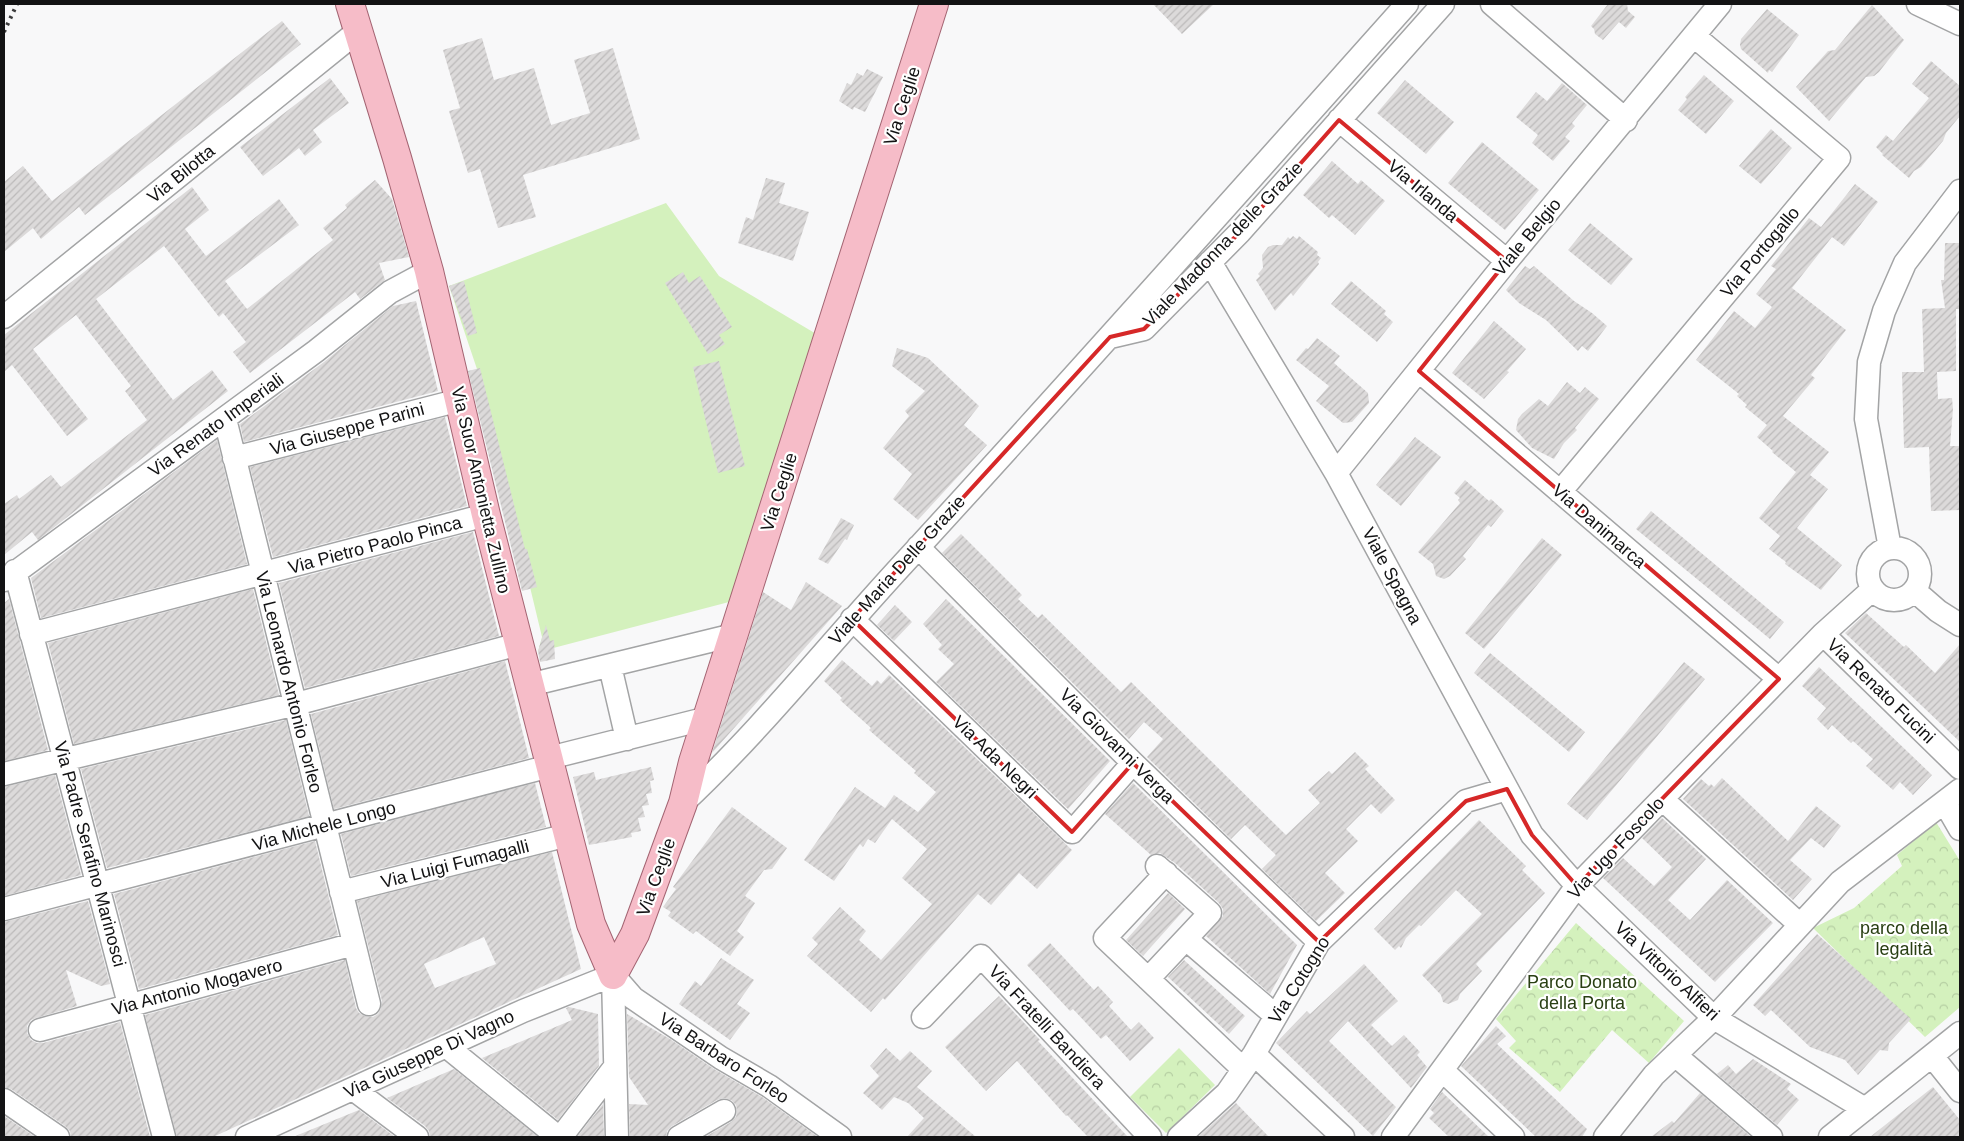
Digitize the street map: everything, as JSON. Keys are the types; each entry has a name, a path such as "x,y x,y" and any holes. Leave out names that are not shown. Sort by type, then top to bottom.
{"main road":[{"name":"Via Suor Antonietta Zullino","path":"350,4 429,271 486,515 591,924 613,975"},
{"name":"Via Ceglie","path":"613,975 635,934 683,803 693,762 934,4"}],"street":[{"name":"Viale Madonna delle Grazie","path":"1110,337 1407,4"},
{"name":"Viale Madonna delle Grazie","path":"1110,337 1144,329 1240,232 1443,4"},
{"path":"1492,4 1626,120"},
{"name":"Viale Belgio","path":"1336,472 1507,261 1626,120 1720,4"},
{"path":"1918,4 1960,24"},
{"name":"Via Bilotta","path":"4,317 358,31"},
{"name":"Via Portogallo","path":"1560,492 1839,158 1694,36"},
{"name":"Via Irlanda","path":"1339,120 1507,261"},
{"path":"1890,548 1866,419 1869,362 1884,311 1905,263 1960,191"},
{"name":"Viale Spagna","path":"1210,262 1336,472 1532,835 1577,886"},
{"name":"Via Renato Imperiali","path":"9,576 225,419 316,351 390,292 429,271"},
{"name":"Viale Maria Delle Grazie","path":"683,803 718,770 852,619 1110,337"},
{"name":"Via Danimarca","path":"1419,371 1779,679"},
{"name":"Via Giuseppe Parini","path":"234,458 460,400"},
{"name":"Via Leonardo Antonio Forleo","path":"225,419 296,704 324,826 370,1004"},
{"name":"Via Pietro Paolo Pinca","path":"31,634 263,575 486,515"},
{"name":"Via Giovanni Verga","path":"918,547 1133,763 1319,942"},
{"path":"1899,547 1912,553 1919,565 1921,579 1915,591 1903,599 1890,600 1877,594 1869,583 1868,569 1874,556 1890,548 1899,547"},
{"name":"Via Padre Serafino Marinosci","path":"9,576 31,634 164,1137"},
{"name":"Via Ugo Foscolo","path":"1393,1137 1577,886 1823,634 1873,589"},
{"path":"1915,591 1960,625"},
{"name":"Via Ada Negri","path":"852,619 1072,832 1133,763"},
{"name":"Via Renato Fucini","path":"1823,634 1960,768"},
{"path":"529,685 734,635"},
{"path":"4,774 296,704 519,644"},
{"path":"610,666 627,739"},
{"name":"Via Michele Longo","path":"4,909 324,826 627,739 708,718"},
{"name":"Via Cotogno","path":"1179,1137 1227,1092 1249,1062 1319,942 1466,800 1507,789"},
{"path":"1605,1137 1654,1075 1714,1018 1840,882 1952,796 1960,829"},
{"path":"1662,799 1800,925"},
{"name":"Via Luigi Fumagalli","path":"341,892 568,835"},
{"path":"1148,979 1210,913 1162,870 1105,938 1148,979 1343,1137"},
{"name":"Via Vittorio Alfieri","path":"1577,886 1714,1018 1865,1109"},
{"path":"1186,939 1276,1016"},
{"name":"Via Antonio Mogavero","path":"40,1030 354,944"},
{"name":"Via Fratelli Bandiera","path":"923,1017 981,956 1150,1137"},
{"path":"613,975 617,1137"},
{"name":"Via Giuseppe Di Vagno","path":"261,1135 353,1089 523,1011 613,975"},
{"name":"Via Barbaro Forleo","path":"613,975 633,998 721,1058 769,1086 840,1137"},
{"path":"1830,1137 1960,1033"},
{"path":"446,1046 560,1137 614,1068"},
{"path":"1674,1055 1771,1137"},
{"path":"1932,1056 1960,1091"},
{"path":"1442,1070 1513,1137"},
{"path":"353,1089 417,1137"},
{"path":"4,1100 58,1137"},
{"path":"680,1137 723,1112"}],"highlighted area":[{"path":"1339,120 1507,261 1419,371 1779,679 1577,886 1532,835 1507,789 1466,801 1319,942 1133,763 1072,832 852,619 1110,337 1144,329 1240,232"}],"green space":[{"path":"666,203 719,276 818,335 729,602 538,652 542,637 479,375 449,286"},
{"name":"parco della legalità","path":"1936,822 1960,861 1960,1007 1925,1037 1813,928 1854,908 1902,866 1897,855"},
{"name":"Parco Donato della Porta","path":"1576,923 1684,1021 1649,1063 1612,1030 1560,1092 1509,1048 1516,1041 1496,1019"},
{"path":"1179,1048 1215,1085 1166,1133 1130,1097"}],"building":[{"path":"1153,4 1214,4 1182,34"},
{"path":"1608,4 1627,4 1628,11 1635,17 1626,28 1619,22 1603,40 1595,34 1591,26"},
{"path":"1872,5 1904,40 1879,72 1874,76 1866,77 1829,121 1796,87 1828,51 1835,50"},
{"path":"1767,9 1799,35 1772,72 1769,70 1768,73 1741,49 1740,45 1741,39"},
{"path":"282,21 301,44 85,215 79,207 41,239 33,228 4,252 4,182 23,166 52,201"},
{"path":"482,38 494,80 534,68 551,125 590,113 574,60 613,48 640,139 523,175 536,217 498,228 480,169 468,173 449,111 460,108 443,50"},
{"path":"1931,61 1960,86 1960,116 1946,133 1943,141 1909,178 1882,155 1876,147 1886,135 1893,141 1929,98 1912,84"},
{"path":"867,69 883,77 865,112 854,107 853,110 839,101 847,83 851,85 857,73 863,76"},
{"path":"1704,75 1734,101 1706,134 1678,110 1687,99 1685,97"},
{"path":"330,78 349,103 313,130 322,142 305,156 299,148 263,176 240,147"},
{"path":"1405,80 1454,122 1426,154 1377,113"},
{"path":"1562,83 1587,105 1572,123 1575,126 1565,137 1570,141 1553,161 1532,143 1538,135 1516,117 1536,92 1547,101"},
{"path":"1771,129 1792,148 1761,184 1739,166"},
{"path":"1482,142 1539,190 1505,230 1448,183"},
{"path":"1332,161 1358,184 1361,180 1385,201 1355,235 1332,215 1329,218 1303,195"},
{"path":"766,178 785,183 779,203 809,212 793,261 738,243 746,217 753,220"},
{"path":"375,180 392,199 409,257 379,263 385,280 360,299 355,292 250,373 233,352 246,342 223,313 219,317 164,246 96,299 173,400 212,370 228,391 38,540 32,532 4,555 4,504 17,495 19,499 51,475 61,487 147,420 125,391 131,386 76,315 33,349 88,419 67,436 12,365 4,372 4,335 192,187 209,210 185,229 206,256 279,199 299,225 225,281 247,309 333,240 323,228 347,208 345,205"},
{"path":"1855,184 1878,202 1844,246 1832,237 1792,288 1846,330 1811,375 1815,378 1783,416 1829,452 1810,475 1828,489 1797,528 1842,565 1821,590 1785,564 1786,562 1769,549 1780,536 1759,518 1796,472 1757,437 1767,425 1745,407 1747,405 1737,396 1739,394 1696,360 1734,311 1755,328 1772,307 1756,294 1776,269 1771,266 1809,218 1821,227"},
{"path":"1590,223 1633,259 1611,285 1568,250"},
{"path":"1293,236 1297,239 1299,236 1318,252 1317,255 1321,258 1318,262 1319,264 1293,296 1291,293 1275,311 1256,280 1263,268 1262,255 1268,247 1282,245 1288,237 1290,239"},
{"path":"1945,243 1960,243 1960,309 1956,309 1956,371 1937,372 1938,399 1952,398 1950,446 1960,446 1960,510 1931,511 1929,447 1904,448 1902,372 1924,372 1922,309 1945,308 1941,280 1944,280"},
{"path":"1525,266 1530,269 1534,266 1574,301 1607,326 1588,351 1582,346 1578,351 1546,320 1519,303 1506,290"},
{"path":"683,272 689,283 700,276 732,327 719,335 725,344 708,354 665,283"},
{"path":"464,281 477,333 468,336 449,286"},
{"path":"1351,281 1386,311 1384,314 1393,322 1377,342 1331,304"},
{"path":"416,301 438,391 244,442 240,424 324,362 393,306"},
{"path":"1494,321 1526,349 1507,371 1509,372 1484,399 1452,373"},
{"path":"1317,338 1340,356 1334,363 1368,393 1369,403 1352,422 1343,423 1316,401 1329,386 1296,360"},
{"path":"897,348 928,358 979,406 964,425 987,445 918,520 893,499 912,474 883,448 909,416 905,411 925,391 892,366"},
{"path":"719,361 745,466 718,473 693,367"},
{"path":"480,368 525,549 527,549 537,587 522,591 468,371"},
{"path":"1567,382 1580,393 1585,387 1599,399 1575,428 1577,430 1564,443 1554,459 1532,448 1516,430 1518,419 1522,414 1539,399 1548,406"},
{"path":"445,417 467,506 273,557 250,467"},
{"path":"1415,437 1441,457 1401,506 1376,485"},
{"path":"217,440 247,564 41,618 31,578"},
{"path":"1465,480 1489,501 1491,499 1504,511 1491,527 1488,525 1463,556 1466,559 1450,576 1444,579 1436,576 1433,564 1418,552 1460,503 1458,500 1460,498 1454,493"},
{"path":"1651,511 1784,622 1770,639 1636,529"},
{"path":"841,518 854,525 847,540 845,539 828,564 818,559"},
{"path":"473,532 499,636 305,688 279,583"},
{"path":"961,534 1022,595 1018,599 1038,618 1042,614 1121,692 1131,682 1286,835 1320,803 1308,790 1329,771 1332,774 1355,752 1369,766 1365,769 1395,800 1381,814 1371,804 1346,829 1358,841 1325,873 1345,893 1316,921 1262,869 1276,855 1245,825 1231,839 1147,757 1163,739 1144,722 1129,739 942,553"},
{"path":"1542,538 1562,555 1484,649 1465,633"},
{"path":"806,582 842,606 712,753 763,592 791,610"},
{"path":"253,589 279,695 74,744 48,643"},
{"path":"9,599 48,750 4,761 4,603"},
{"path":"946,599 1110,761 1068,809 936,682 954,664 938,649 942,645 923,624"},
{"path":"895,605 912,622 894,641 877,625"},
{"path":"1866,613 1904,647 1906,645 1935,673 1960,644 1960,742 1845,633"},
{"path":"546,625 550,641 554,640 555,659 540,662 538,651"},
{"path":"1490,653 1585,732 1569,752 1474,673"},
{"path":"842,660 872,686 877,680 881,684 889,675 1072,850 1037,889 1019,873 991,905 978,894 885,1000 883,998 871,1012 807,956 818,944 812,938 840,907 866,931 859,940 881,960 932,904 902,878 927,849 892,819 875,843 868,839 863,847 860,844 834,881 804,860 855,787 885,808 894,795 918,812 936,792 914,773 916,771 869,730 871,728 840,700 842,698 824,681"},
{"path":"505,661 529,758 334,809 311,714"},
{"path":"1684,662 1705,679 1587,820 1567,804"},
{"path":"1819,667 1932,775 1913,795 1900,782 1893,790 1866,766 1873,759 1853,741 1851,743 1832,725 1828,730 1817,719 1826,708 1802,686"},
{"path":"286,720 309,816 107,868 81,769"},
{"path":"651,767 654,780 650,781 652,793 646,794 649,805 642,806 645,817 638,818 641,831 631,833 632,837 589,845 573,777 594,772 596,780"},
{"path":"55,775 81,875 4,896 4,787"},
{"path":"1722,778 1788,841 1816,806 1841,826 1824,848 1811,838 1790,860 1812,879 1793,900 1683,799 1701,779 1709,786 1711,784 1714,787"},
{"path":"535,783 546,827 351,876 341,834"},
{"path":"1133,783 1297,945 1270,994 1206,936 1223,916 1223,909 1219,903 1175,863 1160,853 1151,855 1105,814"},
{"path":"732,807 787,848 772,869 764,870 745,896 755,903 737,931 744,937 730,956 696,931 693,934 668,916 671,912 663,907 676,889 673,887"},
{"path":"1662,818 1706,859 1668,900 1690,920 1727,880 1773,923 1715,982 1603,878 1623,858 1654,886 1672,867 1642,838"},
{"path":"1479,820 1526,866 1522,870 1545,893 1476,964 1482,971 1460,994 1458,1000 1448,1004 1443,1002 1441,995 1422,975 1482,914 1456,890 1421,926 1419,925 1406,938 1401,948 1399,946 1395,950 1374,929"},
{"path":"315,841 338,935 139,989 114,894"},
{"path":"552,852 581,969 213,1137 177,1137 145,1015 345,960 356,1008 359,1013 373,1017 378,1014 382,1001 357,901","holes":["484,937 496,964 435,988 424,964"]},
{"path":"1168,893 1185,909 1143,956 1126,940"},
{"path":"88,901 110,984 101,986 66,970 77,1006 31,1020 27,1026 27,1033 31,1040 43,1043 120,1022 150,1137 71,1137 70,1131 65,1126 11,1089 4,1087 4,922"},
{"path":"1817,934 1911,1019 1889,1043 1888,1051 1880,1050 1858,1075 1845,1060 1810,1047 1771,1010 1765,1016 1753,1005"},
{"path":"1050,943 1094,990 1098,986 1113,1002 1109,1006 1131,1030 1139,1022 1154,1038 1130,1061 1106,1035 1101,1039 1073,1009 1070,1011 1027,965"},
{"path":"721,958 754,980 737,1004 750,1013 730,1040 679,1004 695,981 701,986"},
{"path":"1184,960 1245,1016 1229,1034 1168,977"},
{"path":"1364,964 1398,1001 1371,1025 1392,1046 1404,1035 1420,1052 1417,1055 1427,1067 1411,1088 1348,1021 1329,1041 1396,1107 1373,1136 1276,1043 1307,1011 1310,1014"},
{"path":"999,996 1040,1040 1038,1041 1128,1137 1088,1137 1066,1116 1017,1061 986,1091 945,1047"},
{"path":"569,1007 598,1014 599,1066 558,1120 482,1058 572,1020 566,1008"},
{"path":"627,1014 762,1097 818,1137 705,1137 736,1117 736,1105 731,1100 724,1098 717,1100 672,1126 667,1131 666,1137 630,1137 629,1104 648,1105 629,1077"},
{"path":"1496,1026 1506,1036 1497,1044 1587,1129 1582,1137 1536,1137 1461,1066"},
{"path":"886,1048 900,1061 910,1051 932,1071 917,1087 976,1137 907,1137 924,1118 908,1103 894,1097 882,1110 863,1093 879,1076 870,1066"},
{"path":"1753,1059 1791,1084 1787,1089 1799,1100 1777,1125 1717,1074 1728,1065 1736,1074"},
{"path":"454,1069 538,1137 430,1137 429,1131 425,1126 387,1098"},
{"path":"1933,1087 1960,1120 1960,1137 1870,1137"},
{"path":"1442,1092 1489,1137 1449,1137 1429,1118 1434,1113 1430,1109"},
{"path":"1700,1093 1751,1137 1651,1137 1672,1121 1674,1123"},
{"path":"1236,1103 1269,1137 1198,1137"},
{"path":"603,1104 604,1137 577,1137"},
{"path":"359,1110 395,1137 293,1137"},
{"path":"4,1116 35,1137 4,1137"}],"railway":[{"path":"4,32 17,4"}]}
